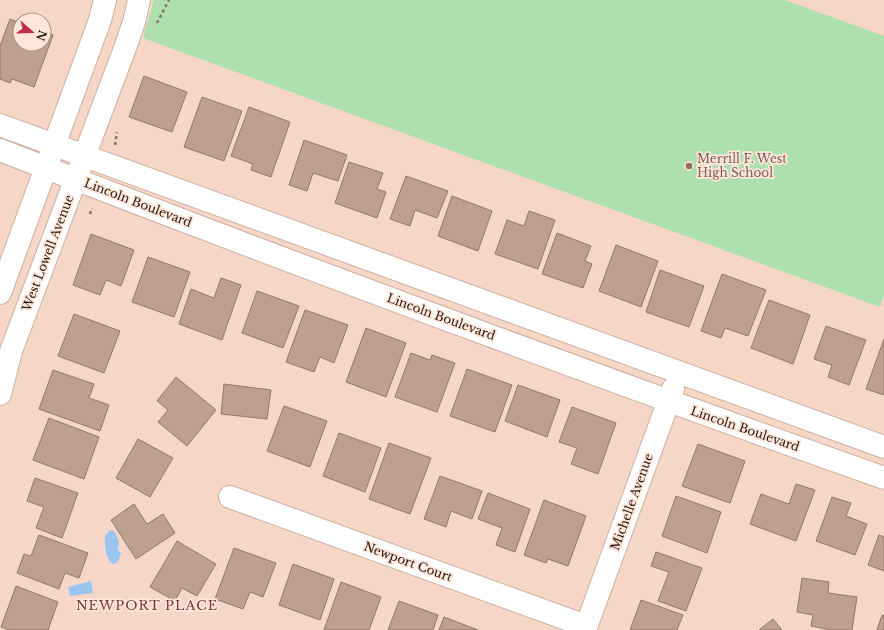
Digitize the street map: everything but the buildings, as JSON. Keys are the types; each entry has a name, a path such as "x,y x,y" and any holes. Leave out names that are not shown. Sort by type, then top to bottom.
{"street":[{"path":"0,293 44,167 54,145 100,20 105,0"},
{"name":"West Lowell Avenue","path":"0,394 11,351 132,28 139,0"},
{"path":"0,125 54,145 84,154 678,373 884,447"},
{"name":"Lincoln Boulevard","path":"0,150 75,180 668,402 884,478"},
{"name":"Michelle Avenue","path":"586,628 678,373"},
{"name":"Newport Court","path":"230,497 586,628"}],"green space":[{"name":"Merrill F. West High School","path":"154,0 785,0 884,36 884,295 880,307 143,38"}],"water":[{"path":"110,530 114,531 119,541 118,550 121,553 118,562 114,564 107,556 105,548 105,536"},
{"path":"91,581 93,593 70,596 68,587"}],"place":[{"name":"Merrill F. West High School","path":"689,166"}],"district":[{"name":"NEWPORT PLACE","path":"147,605"}]}
